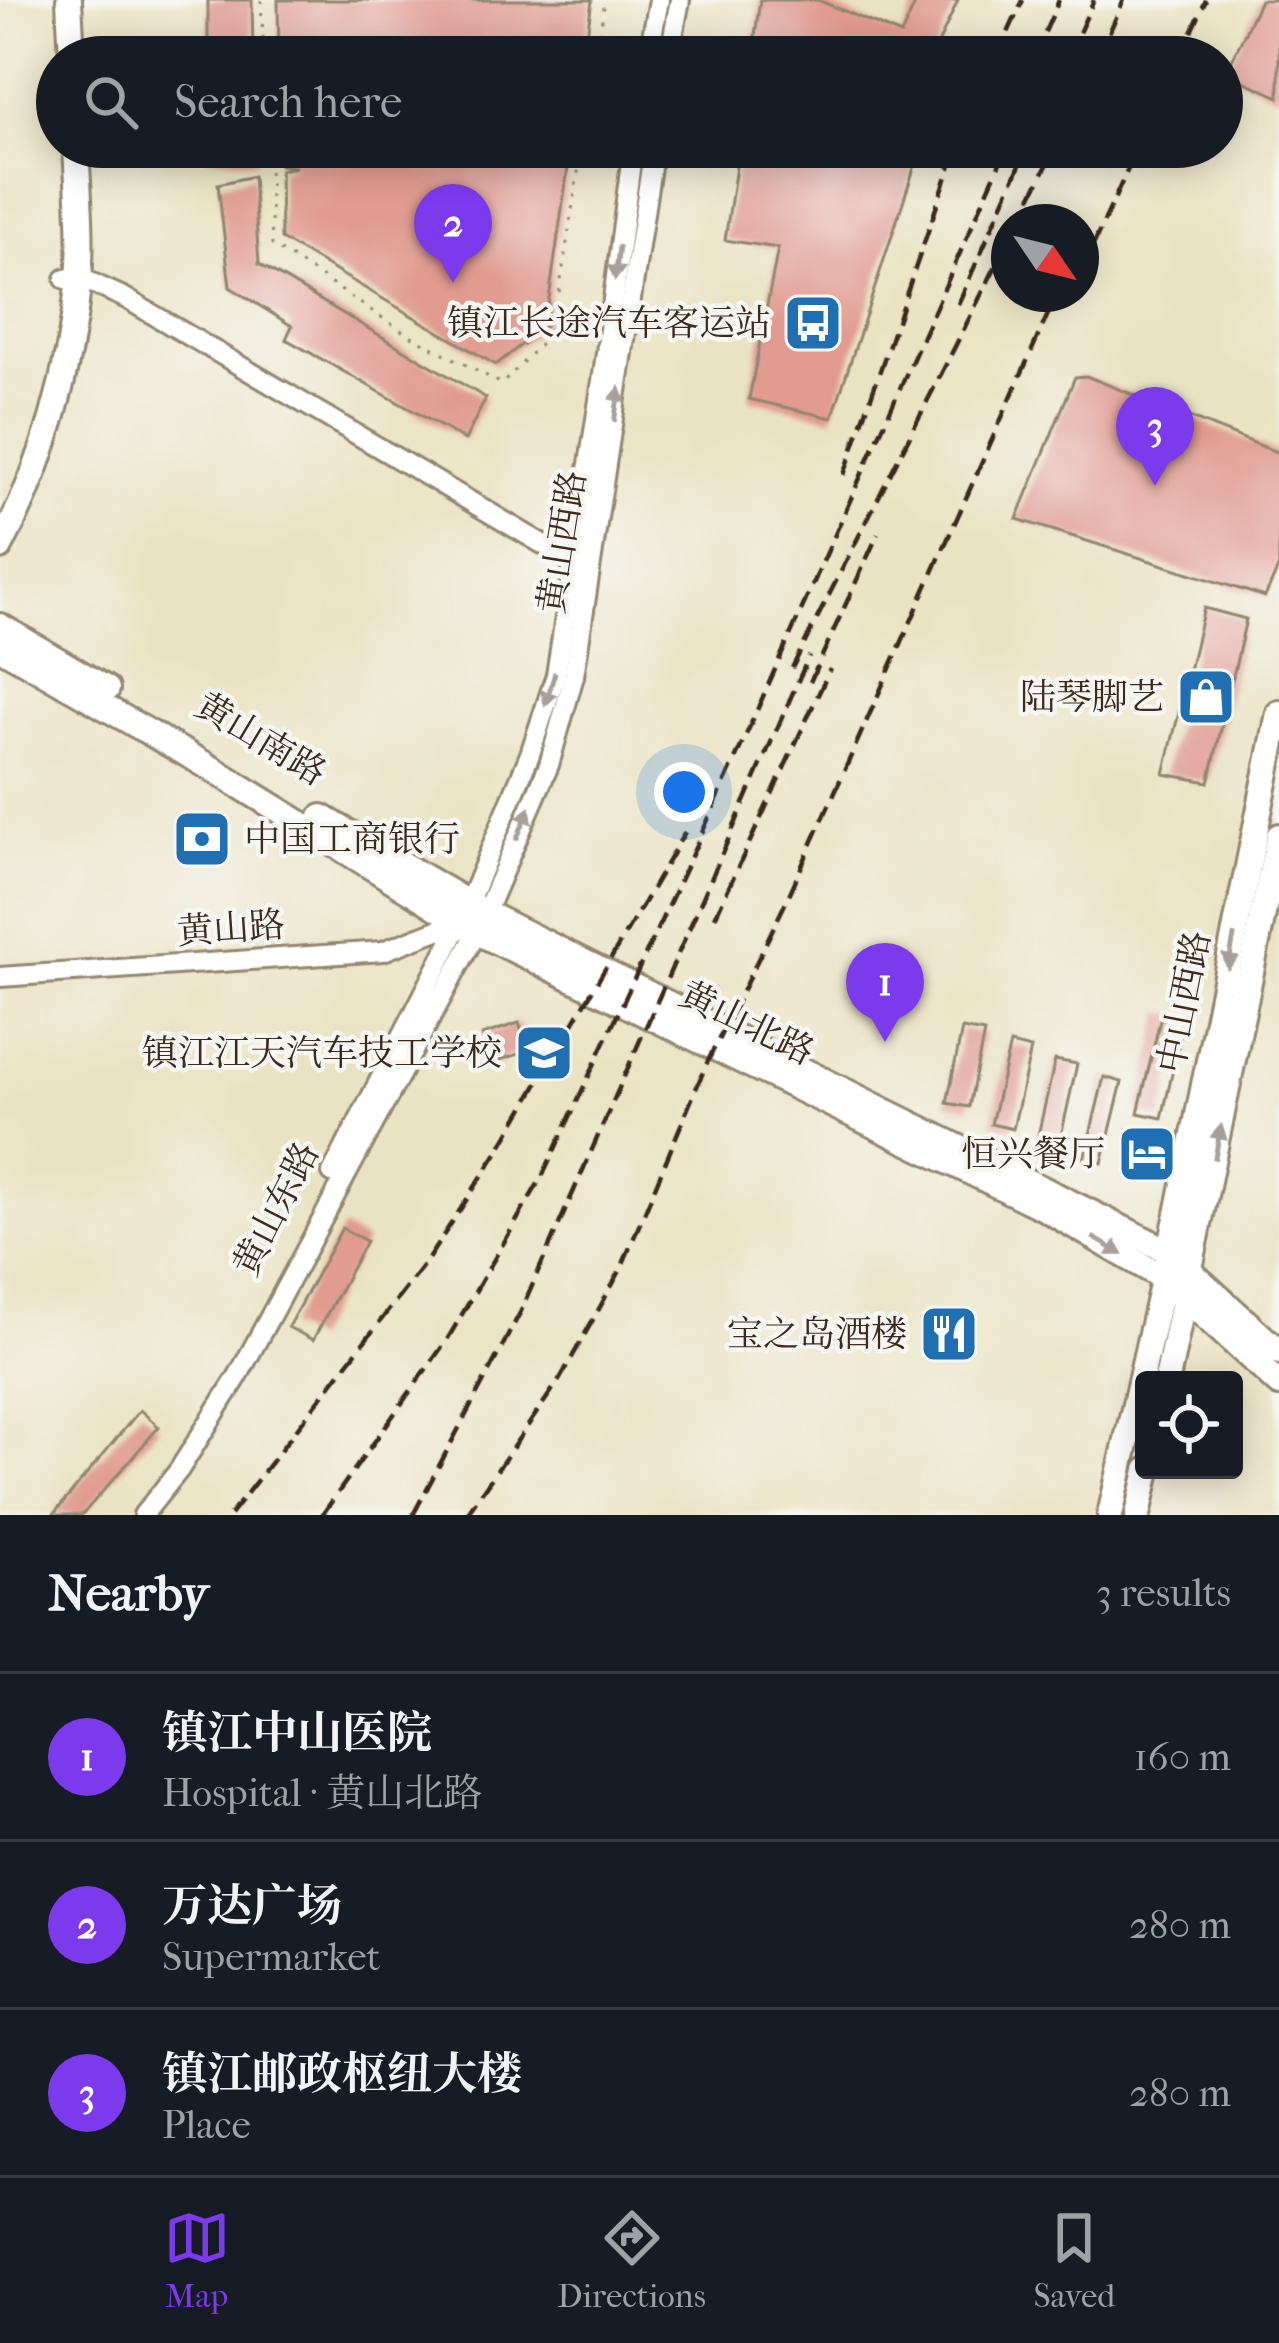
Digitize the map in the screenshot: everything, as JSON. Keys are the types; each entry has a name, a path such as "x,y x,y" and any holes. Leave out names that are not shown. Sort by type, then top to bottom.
{"main road":[{"path":"54,0 56,36"},
{"path":"69,0 71,36"},
{"path":"0,516 33,439 72,278 64,168"},
{"path":"0,547 44,446 64,375 75,168"},
{"name":"黄山南路","path":"0,626 473,917"},
{"name":"黄山南路","path":"0,647 473,917"},
{"name":"中山西路","path":"1110,1515 1279,713"},
{"name":"中山西路","path":"1169,1371 1279,836"},
{"name":"黄山北路","path":"473,917 1168,1251 1279,1352"},
{"name":"黄山北路","path":"473,917 1044,1208 1162,1277 1279,1384"},
{"path":"1138,1515 1146,1479"}],"street":[{"path":"652,36 658,0"},
{"path":"673,36 680,0"},
{"name":"黄山西路","path":"473,917 556,675 630,168"},
{"name":"黄山西路","path":"473,917 549,765 574,676 650,168"},
{"path":"72,278 125,298 573,562"},
{"name":"黄山路","path":"0,977 383,950 473,917"},
{"name":"黄山东路","path":"131,1515 173,1460 229,1371 473,917"},
{"name":"黄山东路","path":"143,1515 179,1470 238,1376 473,917"}],"path":[{"path":"261,0 263,36"},
{"path":"599,36 605,0"},
{"path":"269,168 272,245 404,332 502,384 553,331 579,168"},
{"path":"523,344 531,354"}],"building":[{"path":"208,0 252,0 253,36 208,36"},
{"path":"278,0 592,0 587,36 279,36"},
{"path":"760,0 818,0 901,35 917,0 958,0 942,36 755,36"},
{"path":"1260,0 1279,0 1279,97 1243,81 1243,36"},
{"path":"568,168 545,326 496,365 281,239 280,170"},
{"name":"镇江长途汽车客运站","path":"736,168 914,168 832,418 749,399 778,248 725,240"},
{"path":"253,176 259,264 486,398 465,440 286,339 292,326 230,287 218,184"},
{"path":"1086,376 1279,453 1279,566 1265,597 1017,519 1075,377"},
{"name":"陆琴脚艺","path":"1204,608 1246,619 1209,782 1164,774"},
{"path":"1162,1012 1185,1017 1162,1118 1138,1113"},
{"path":"519,1023 528,1051 491,1063 482,1035"},
{"path":"962,1029 984,1033 969,1107 947,1103"},
{"path":"1010,1044 1031,1049 1013,1129 991,1124"},
{"path":"1055,1060 1077,1064 1059,1145 1037,1140"},
{"path":"1104,1077 1122,1082 1102,1163 1084,1159"},
{"path":"342,1228 366,1241 313,1340 288,1327"},
{"path":"140,1410 159,1427 82,1515 53,1515"}],"railway":[{"path":"1007,36 1023,0"},
{"path":"1043,36 1059,0"},
{"path":"1078,36 1094,0"},
{"path":"1108,36 1124,0"},
{"path":"1190,36 1206,0"},
{"path":"844,475 950,168"},
{"path":"322,1515 447,1340 542,1177 714,807 998,168"},
{"path":"958,304 1019,168"},
{"path":"1028,204 1046,168"},
{"path":"1099,233 1128,168"},
{"path":"792,668 991,276"},
{"path":"466,1515 560,1379 620,1271 706,1065 784,906 1049,312"},
{"path":"810,682 878,534"},
{"path":"413,1515 521,1311 809,656"},
{"path":"715,917 830,669"},
{"path":"230,1515 426,1262 499,1150 685,832"}],"place":[{"name":"万达广场","path":"453,283"},
{"name":"镇江长途汽车客运站","path":"813,323"},
{"name":"镇江邮政枢纽大楼","path":"1155,486"},
{"name":"陆琴脚艺","path":"1206,697"},
{"name":"中国工商银行","path":"202,839"},
{"name":"镇江中山医院","path":"885,1042"},
{"name":"镇江江天汽车技工学校","path":"544,1053"},
{"name":"恒兴餐厅","path":"1147,1154"},
{"name":"宝之岛酒楼","path":"949,1334"}]}
